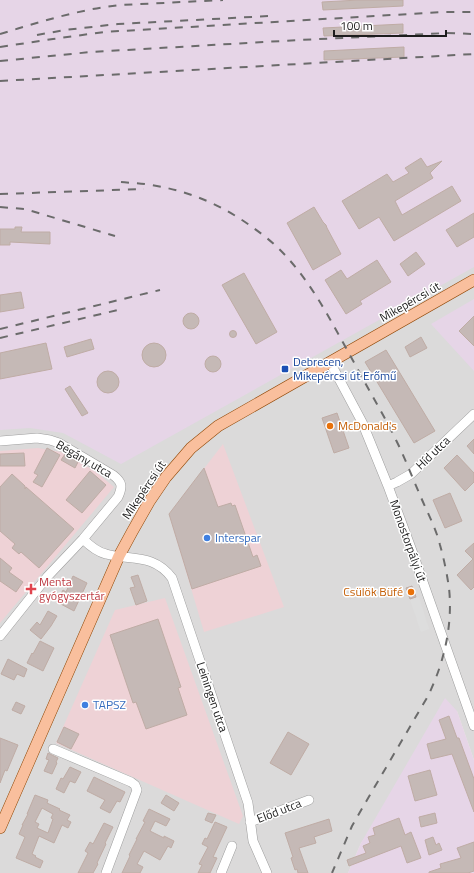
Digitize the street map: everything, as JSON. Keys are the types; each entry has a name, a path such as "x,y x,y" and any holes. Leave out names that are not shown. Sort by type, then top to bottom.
{"main road":[{"name":"Mikepércsi út","path":"0,828 119,556 149,502 166,477 191,448 218,426 474,280"}],"street":[{"name":"Monostorpályi út","path":"330,362 362,422 388,486 474,726"},
{"name":"Híd utca","path":"388,486 411,474 474,414"},
{"name":"Bégány utca","path":"0,441 37,438 59,443 113,475 120,481 122,485 118,497 82,539"},
{"name":"Leiningen utca","path":"82,539 89,546 105,554 153,562 162,567 172,578 248,803 253,842 267,873"},
{"path":"0,636 47,577 82,539"},
{"path":"53,749 135,785 137,790 106,873"},
{"name":"Előd utca","path":"250,822 309,800"},
{"path":"220,873 232,846"}],"shaded area":[{"path":"0,0 474,0 474,267 121,464 63,433 30,428 0,430"},
{"path":"474,108 474,760 457,711 361,843 348,873 0,873 0,272"},
{"path":"474,299 474,371 431,324"},
{"path":"223,444 284,607 204,632 169,514"},
{"path":"38,448 61,452 95,471 114,487 0,623 0,451"},
{"path":"419,597 429,629 421,632 410,600"},
{"path":"165,598 243,816 239,824 56,743 115,610"},
{"path":"445,698 457,711 474,760 474,873 348,873 361,843"}],"building":[{"path":"403,0 403,6 323,10 322,2"},
{"path":"403,24 403,33 324,36 323,28"},
{"path":"404,47 404,57 324,60 324,51"},
{"path":"421,158 427,167 442,161 430,173 433,178 395,201 402,215 452,186 461,201 394,241 379,217 359,229 342,201 387,174 393,182 409,173 405,168"},
{"path":"314,207 326,225 341,254 313,270 287,223"},
{"path":"474,213 474,237 457,247 446,230"},
{"path":"15,227 22,227 21,232 50,232 50,244 10,242 10,245 0,245 0,229 15,229"},
{"path":"416,252 425,264 408,276 400,264"},
{"path":"377,260 391,282 360,301 362,304 346,314 325,280 341,270 347,279"},
{"path":"244,273 277,332 256,344 222,285"},
{"path":"21,292 24,308 0,312 0,295"},
{"path":"188,313 194,313 199,318 197,327 194,329 188,329 183,324 183,318"},
{"path":"474,316 474,346 459,331"},
{"path":"233,331 236,334 233,337 230,334"},
{"path":"421,337 427,348 410,357 405,347"},
{"path":"91,339 94,349 67,357 64,347"},
{"path":"46,343 52,369 0,379 0,353"},
{"path":"154,343 163,346 166,355 163,364 154,367 145,364 142,355 145,346"},
{"path":"386,350 435,431 414,443 365,362"},
{"path":"210,356 216,356 221,361 219,370 216,372 210,372 205,367 205,361"},
{"path":"104,371 112,371 119,378 119,386 112,393 104,393 97,386 97,378"},
{"path":"70,386 88,413 82,416 65,389"},
{"path":"337,413 349,448 334,453 322,418"},
{"path":"474,439 474,454 467,446"},
{"path":"47,448 60,455 42,487 33,482 38,475 34,473"},
{"path":"24,453 25,466 0,466 0,454"},
{"path":"65,454 78,462 75,468 61,460"},
{"path":"457,455 474,473 474,482 465,491 444,468"},
{"path":"204,468 218,507 231,503 232,506 235,505 253,557 257,555 261,566 192,589 169,514"},
{"path":"90,471 106,485 82,513 66,500"},
{"path":"12,474 25,486 25,489 26,487 74,529 39,568 21,552 19,554 12,548 15,544 0,531 0,487"},
{"path":"450,493 462,521 445,528 433,500"},
{"path":"474,543 474,587 471,590 457,575 473,559 465,551"},
{"path":"0,558 12,568 9,572 23,582 16,592 0,581"},
{"path":"138,575 147,601 136,605 130,588 135,587 131,577"},
{"path":"73,576 87,583 74,611 57,602 63,590 66,592"},
{"name":"Csülök Büfé","path":"412,586 416,597 410,599 406,588"},
{"path":"48,611 57,616 41,639 30,630 37,622 40,625"},
{"path":"158,619 181,687 178,688 187,715 146,729 136,702 133,703 110,635"},
{"path":"40,641 54,648 43,671 27,663"},
{"path":"8,659 27,669 24,677 17,674 14,680 1,674"},
{"path":"16,702 25,706 21,714 12,710"},
{"path":"449,716 474,779 474,812 452,754 431,759 427,744 446,739 439,720"},
{"path":"64,727 79,734 71,749 57,742"},
{"path":"288,732 309,744 291,775 270,763"},
{"path":"0,738 18,745 0,783"},
{"path":"48,753 58,758 52,774 44,771 49,760 46,759"},
{"path":"70,767 81,772 75,783 70,781 64,793 56,789 61,778 63,779"},
{"path":"430,770 437,795 415,801 408,776"},
{"path":"94,777 125,792 120,802 117,801 110,813 100,808 105,800 87,791"},
{"path":"35,795 48,800 47,803 70,815 67,820 71,822 68,828 62,825 54,843 39,836 32,854 43,861 40,868 16,858 25,837 19,834","holes":["42,808 53,814 51,818 53,819 48,833 37,828 39,824 35,822"]},
{"path":"166,795 179,803 174,811 161,803"},
{"path":"149,809 170,819 166,826 155,821 150,831 174,841 171,848 168,846 160,860 144,851 137,864 143,867 140,873 122,873 136,839 145,822 143,821"},
{"path":"208,813 216,815 212,823 205,820"},
{"path":"435,813 437,823 421,827 419,817"},
{"path":"399,818 405,835 411,832 421,858 407,863 401,846 349,866 347,860 366,853 363,846 370,843 368,837 375,835 373,828"},
{"path":"329,819 332,831 314,837 316,843 299,848 308,873 298,873 297,869 295,870 291,858 293,857 285,833"},
{"path":"215,822 227,827 213,857 217,858 210,873 198,873 202,865 199,864 208,847 202,844 205,838 207,839"},
{"path":"104,823 113,827 105,843 106,844 97,863 98,864 93,873 78,873 88,853 85,851 90,842 93,844"},
{"path":"433,837 436,845 439,843 442,850 429,855 425,840"},
{"path":"474,842 474,871 468,873 429,873 441,868 440,864 461,858 457,848"}],"railway":[{"path":"0,34 60,16 106,7 223,0"},
{"path":"0,47 104,32 443,12 474,12"},
{"path":"37,35 118,24 270,16"},
{"path":"0,61 91,52 299,40 447,33 474,34"},
{"path":"0,81 474,54"},
{"path":"121,182 167,188 210,202 250,225 278,248 292,263 316,296 387,421 434,526 438,539 443,556 450,602 450,616 446,644 439,670 428,696 352,826 332,873"},
{"path":"0,194 144,189"},
{"path":"0,207 25,209 115,236"},
{"path":"0,329 160,290"},
{"path":"0,338 122,309"}],"place":[{"name":"Debrecen, Mikepércsi út Erőmű","path":"285,369"},
{"name":"McDonald's","path":"330,426"},
{"name":"Interspar","path":"207,538"},
{"name":"Menta gyógyszertár","path":"31,589"},
{"name":"Csülök Büfé","path":"411,592"},
{"name":"TAPSZ","path":"85,705"}]}
